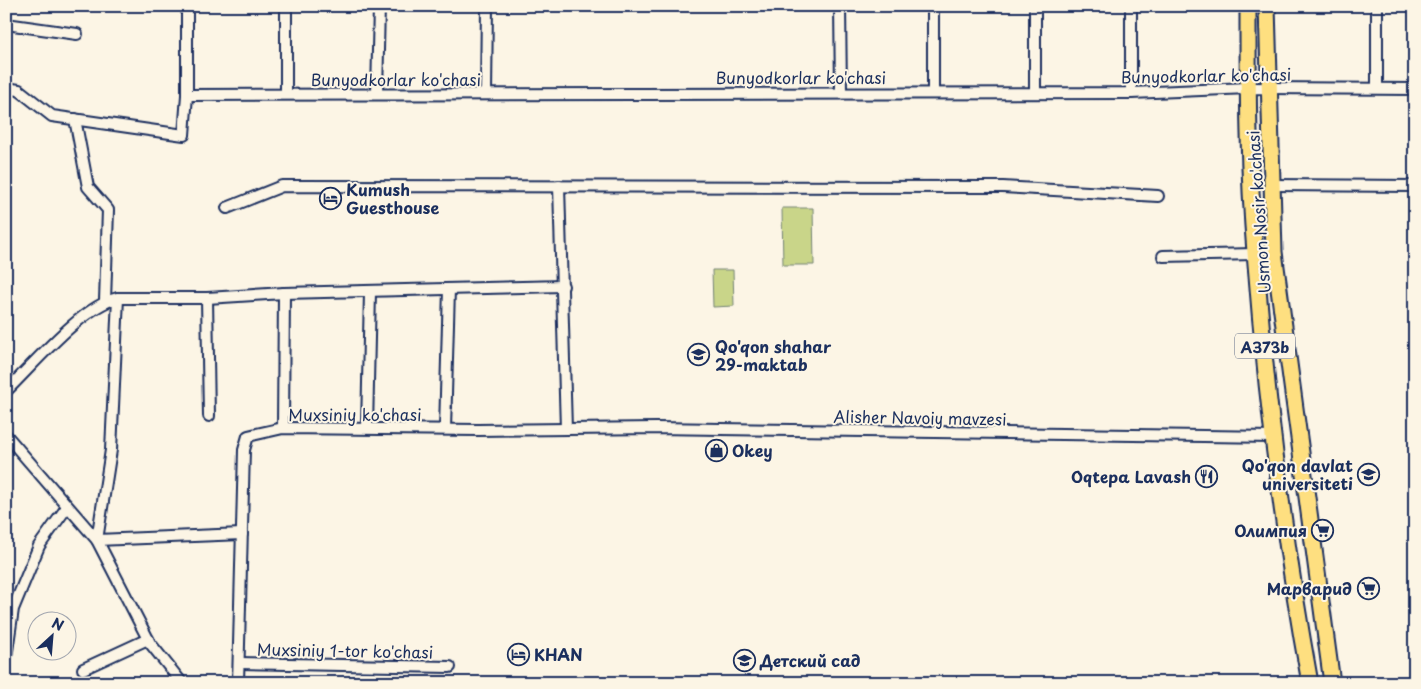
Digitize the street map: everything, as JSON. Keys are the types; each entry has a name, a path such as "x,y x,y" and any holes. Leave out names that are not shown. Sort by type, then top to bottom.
{"highway":[{"name":"Usmon Nosir ko'chasi","path":"1248,6 1248,88 1255,254 1291,579 1310,683"},
{"name":"Usmon Nosir ko'chasi","path":"1268,6 1268,88 1274,252 1332,683"}],"street":[{"path":"6,88 19,90 52,116 184,135 187,94 187,6"},
{"path":"286,6 286,94"},
{"path":"378,6 378,94"},
{"path":"486,6 486,94"},
{"path":"840,6 841,92"},
{"path":"933,6 933,92"},
{"path":"1035,6 1035,92"},
{"path":"1130,6 1131,93"},
{"path":"1377,6 1377,88"},
{"path":"6,24 77,34"},
{"name":"Bunyodkorlar ko'chasi","path":"187,94 1131,93 1248,88 1415,89"},
{"path":"75,119 88,187 108,210 105,301"},
{"path":"1271,185 1415,186"},
{"path":"227,208 282,186 1003,187 1158,196"},
{"path":"559,186 566,429"},
{"path":"1163,256 1255,254"},
{"path":"6,391 83,316 105,301 118,298 207,298 284,293 563,286"},
{"path":"445,429 449,289"},
{"path":"368,428 370,292"},
{"path":"282,428 284,293"},
{"path":"97,540 111,450 118,298"},
{"path":"207,298 209,416"},
{"name":"Muxsiniy ko'chasi","path":"238,683 244,450 248,436 282,428 566,429"},
{"name":"Alisher Navoiy mavzesi","path":"566,429 656,428 1274,437"},
{"path":"6,435 97,540 148,639 182,683"},
{"path":"6,453 18,451"},
{"path":"6,658 13,609 40,546 67,507"},
{"path":"97,540 242,534"},
{"path":"83,669 148,639"},
{"name":"Muxsiniy 1-tor ko'chasi","path":"240,663 450,667"}],"green space":[{"path":"782,208 813,208 814,265 783,265"},
{"path":"712,270 733,270 734,306 713,307"}],"place":[{"name":"Kumush Guesthouse","path":"330,198"},
{"name":"Qo'qon shahar 29-maktab","path":"699,355"},
{"name":"Okey","path":"716,450"},
{"name":"Qo'qon davlat universiteti","path":"1369,474"},
{"name":"Oqtepa Lavash","path":"1207,476"},
{"name":"Олимпия","path":"1323,530"},
{"name":"Марварид","path":"1368,588"},
{"name":"KHAN","path":"518,654"},
{"name":"Детский сад","path":"744,660"}]}
